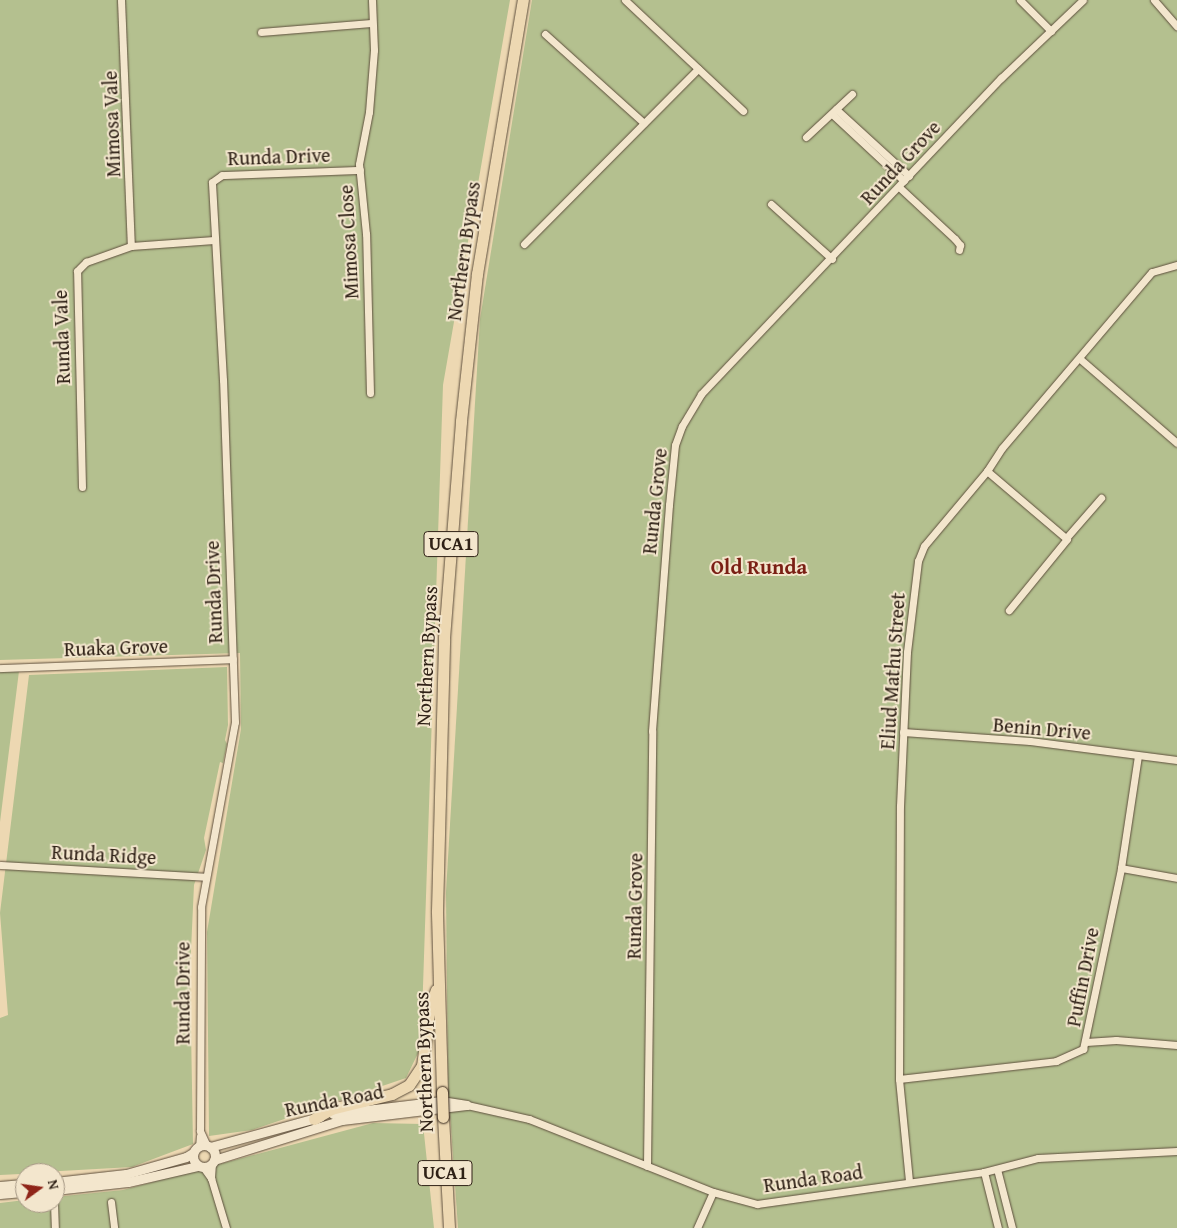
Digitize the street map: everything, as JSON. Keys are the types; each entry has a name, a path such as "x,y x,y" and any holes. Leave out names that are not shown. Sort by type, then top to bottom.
{"main road":[{"name":"Northern Bypass","path":"449,1228 442,1092 437,911 440,730 461,421 477,274 523,0"},
{"path":"314,1119 331,1109 383,1096 409,1085 424,1060 430,1008 439,985"}],"street":[{"name":"Mimosa Vale","path":"121,0 131,246"},
{"name":"Mimosa Close","path":"370,393 366,234 360,170 369,112 374,50 371,23 372,0"},
{"path":"625,0 743,111"},
{"path":"1020,0 1051,31"},
{"name":"Runda Grove","path":"647,1166 652,731 675,445 682,426 701,394 832,259 1001,78 1084,0"},
{"path":"1154,0 1177,26"},
{"path":"261,32 371,23"},
{"path":"545,34 644,123"},
{"path":"524,244 698,69"},
{"path":"806,138 852,94"},
{"path":"834,111 904,182 956,239 960,245 958,250"},
{"name":"Runda Drive","path":"226,1228 211,1178 213,1162 202,1148 200,1136 199,934 206,877 235,722 223,380 212,182 216,177 360,170"},
{"path":"771,204 832,259"},
{"name":"Runda Vale","path":"82,487 77,271 86,262 131,246 214,240"},
{"name":"Eliud Mathu Street","path":"909,1181 899,1079 903,732 907,652 918,561 924,546 987,471 1002,448 1080,360 1152,272 1177,265"},
{"path":"1080,360 1177,443"},
{"path":"987,471 1067,537"},
{"path":"1009,610 1067,537 1101,498"},
{"name":"Ruaka Grove","path":"0,668 233,659"},
{"name":"Benin Drive","path":"903,732 1030,741 1177,760"},
{"name":"Puffin Drive","path":"899,1079 1056,1061 1076,1054 1086,1042 1121,868 1138,756"},
{"name":"Runda Ridge","path":"0,865 206,877"},
{"path":"1121,868 1177,878"},
{"path":"1086,1042 1116,1040 1177,1045"},
{"name":"Runda Road","path":"65,1181 126,1174 186,1157 202,1148 342,1112 441,1100 529,1119 713,1192 757,1204 909,1181 984,1172 1038,1158 1177,1150"},
{"name":"Runda Road","path":"213,1162 342,1120 467,1105"},
{"name":"Runda Drive","path":"200,1166 193,1158 202,1148"},
{"path":"65,1189 128,1182 213,1162"},
{"path":"200,1166 211,1178"},
{"path":"997,1169 1012,1228"},
{"path":"984,1172 998,1228"},
{"path":"0,1186 15,1185"},
{"path":"697,1228 713,1192"},
{"path":"0,1194 15,1193"},
{"path":"111,1202 114,1228"},
{"path":"55,1213 56,1228"}],"green space":[{"path":"0,0 510,0 443,385 421,1047 406,1078 252,1130 209,1136 207,932 241,729 240,653 0,660"},
{"path":"532,0 1177,0 1177,1228 458,1228 448,1084 446,892 480,319"},
{"path":"227,667 228,725 225,740 227,744 223,763 220,762 204,838 206,850 194,885 190,972 193,1144 132,1167 65,1171 65,1163 15,1163 15,1174 0,1175 0,1018 8,1015 0,913 29,675"},
{"path":"19,671 0,822 0,672"},
{"path":"373,1123 423,1124 434,1228 0,1228 0,1203 15,1201 15,1213 65,1213 65,1196 123,1190"}],"district":[{"name":"Old Runda","path":"759,567"}]}
